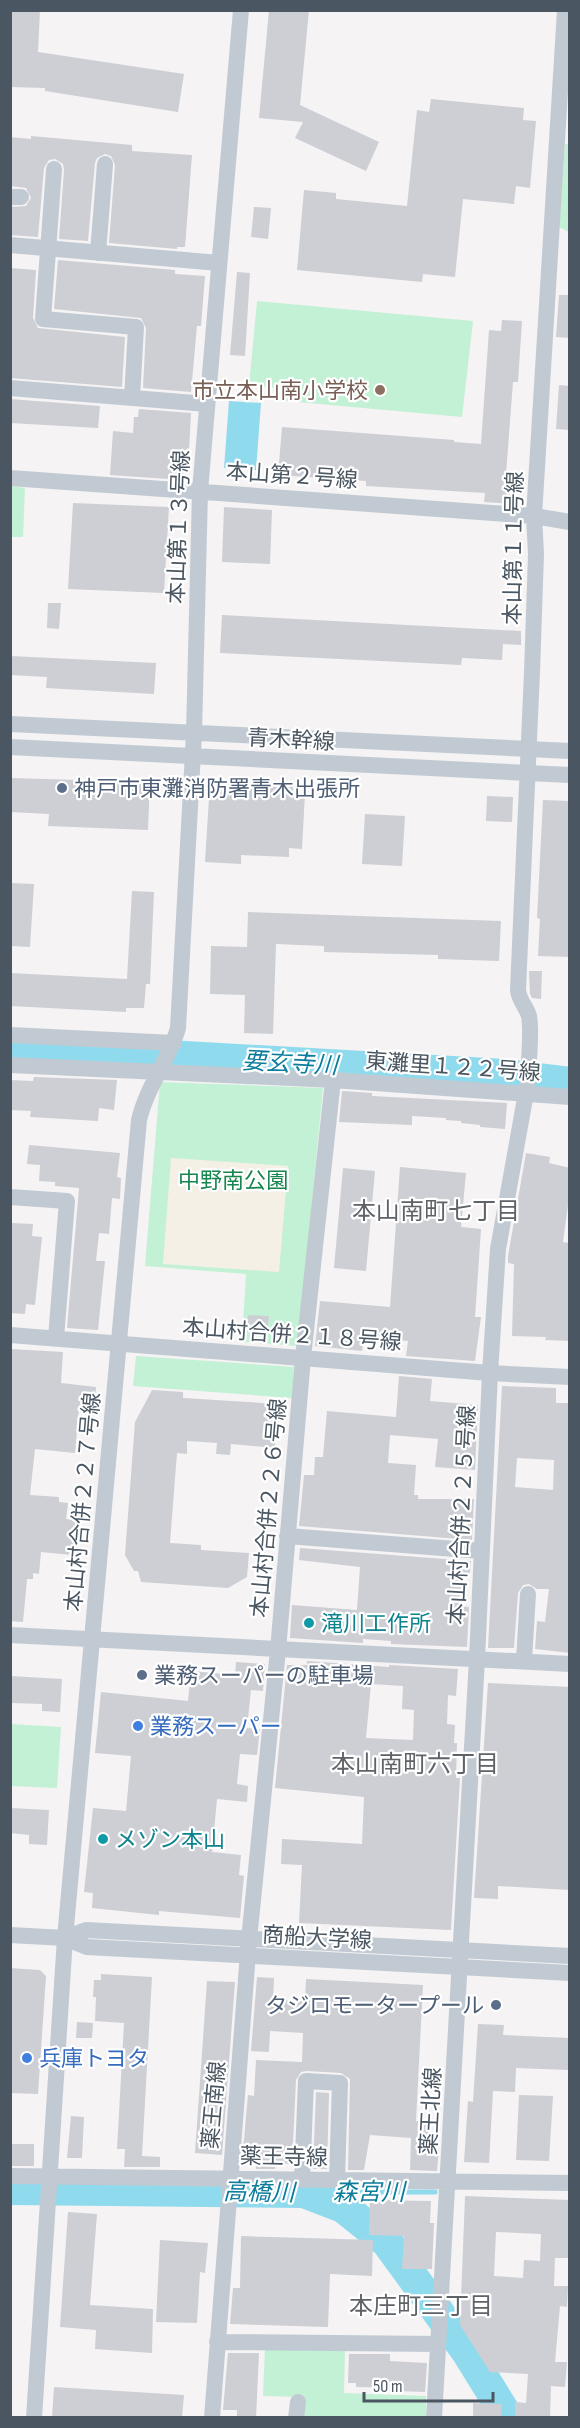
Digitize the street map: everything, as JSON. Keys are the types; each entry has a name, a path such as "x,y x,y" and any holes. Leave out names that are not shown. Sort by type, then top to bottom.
{"street":[{"name":"本山第１３号線","path":"161,1070 174,1044 178,1028 194,734 200,491 241,10"},
{"name":"本山第１１号線","path":"526,1089 529,1015 519,998 518,990 536,554 534,516 565,10"},
{"path":"98,253 105,164"},
{"path":"54,169 43,319 136,327 132,398"},
{"path":"552,236 570,237"},
{"path":"10,245 219,263"},
{"path":"10,388 207,404"},
{"name":"本山第２号線","path":"10,478 534,516 570,522"},
{"name":"青木幹線","path":"10,724 570,751"},
{"name":"青木幹線","path":"10,747 570,775"},
{"path":"10,1035 174,1044"},
{"name":"東灘里１２２号線","path":"10,1065 161,1070 526,1089 570,1097"},
{"name":"本山村合併２２７号線","path":"34,2418 65,1938 139,1120 144,1102 161,1070"},
{"name":"本山村合併２２６号線","path":"248,1948 278,1650 303,1358 333,1080"},
{"name":"本山村合併２２５号線","path":"460,1950 477,1659 489,1373 498,1249 526,1089"},
{"path":"10,1197 67,1201 56,1338"},
{"name":"本山村合併２１８号線","path":"10,1335 489,1373 570,1377"},
{"path":"287,1536 482,1551"},
{"path":"524,1660 528,1594"},
{"path":"10,1635 570,1664"},
{"name":"商船大学線","path":"10,1935 65,1938 86,1930 248,1948 459,1967 570,1973"},
{"name":"商船大学線","path":"248,1948 460,1950 570,1956"},
{"name":"薬王南線","path":"212,2418 248,1948"},
{"name":"薬王北線","path":"434,2418 449,2181 460,1950"},
{"path":"302,2180 306,2081 340,2083 337,2180"},
{"name":"薬王寺線","path":"10,2176 229,2188 302,2180 570,2183"},
{"path":"217,2342 438,2343"}],"green space":[{"path":"565,144 569,144 569,232 559,227"},
{"path":"257,301 473,321 462,417 276,400 277,388 249,385"},
{"path":"11,486 25,488 23,537 11,537"},
{"name":"中野南公園","path":"160,1082 323,1088 298,1346 242,1342 246,1274 145,1266"},
{"path":"136,1356 294,1367 292,1398 133,1386"},
{"path":"10,1724 61,1727 57,1788 11,1786"},
{"path":"265,2348 345,2350 344,2393 426,2396 426,2417 303,2417 303,2397 263,2396"}],"sand":[{"path":"171,1158 288,1166 279,1272 163,1264"}],"water":[{"path":"229,401 261,403 256,470 224,468"}],"building":[{"path":"10,10 40,10 38,52 184,74 178,112 45,91 45,88 10,87"},
{"path":"269,10 309,10 300,105 379,142 366,171 295,138 303,122 259,118"},
{"path":"431,99 524,108 523,120 536,121 530,188 516,186 514,204 463,199 455,277 423,274 422,282 297,270 304,190 336,193 336,199 407,206 417,110 429,112"},
{"path":"31,136 132,145 132,151 192,155 185,247 177,247 177,249 109,243 115,165 111,156 105,154 97,158 95,163 88,241 59,239 64,170 63,164 55,159 49,160 44,168 38,237 10,235 10,207 26,206 31,198 26,188 10,186 10,137 31,139"},
{"path":"254,207 271,208 268,239 251,237"},
{"path":"58,260 175,270 175,274 205,276 201,326 197,326 191,392 143,388 146,328 141,318 54,309"},
{"path":"10,268 36,270 33,318 38,328 125,337 122,387 10,378"},
{"path":"237,272 250,273 245,356 230,355"},
{"path":"559,295 570,295 570,338 556,337"},
{"path":"502,320 522,321 518,382 513,382 505,487 516,488 515,504 484,502 485,493 366,486 366,481 278,475 282,427 481,444 489,330 501,331"},
{"path":"559,385 570,386 570,430 556,429"},
{"path":"10,399 100,406 98,428 10,423"},
{"path":"139,409 191,413 189,450 185,450 183,480 110,475 113,431 133,433 134,417 138,417"},
{"path":"73,503 169,507 164,593 68,589"},
{"path":"224,507 272,510 270,564 222,562"},
{"path":"48,603 61,603 59,629 47,628"},
{"path":"222,615 521,631 521,645 503,644 502,660 462,658 461,665 220,653"},
{"path":"10,656 156,663 154,694 46,688 47,677 10,675"},
{"path":"10,778 150,782 148,830 48,826 49,814 10,812"},
{"path":"264,781 293,782 293,792 305,793 302,849 289,848 289,857 241,855 241,864 205,862 210,782 264,784"},
{"path":"487,796 513,797 512,822 486,821"},
{"path":"543,800 570,801 570,957 538,956 540,919 537,918"},
{"path":"365,814 405,816 402,866 362,864"},
{"path":"10,883 34,884 30,947 10,946"},
{"path":"132,891 154,892 150,984 146,984 144,1008 126,1008 126,1012 10,1006 10,973 127,979"},
{"path":"248,912 501,921 499,961 438,959 438,955 324,952 324,946 276,944 273,1034 244,1033 245,995 210,994 211,946 247,947"},
{"path":"529,971 542,971 541,999 532,998 530,994"},
{"path":"34,1077 117,1080 114,1110 99,1108 98,1121 30,1117 31,1111 10,1110 10,1080 33,1081"},
{"path":"342,1091 372,1093 372,1096 507,1103 505,1129 480,1127 480,1125 461,1123 461,1121 446,1120 446,1118 412,1116 412,1125 339,1122"},
{"path":"29,1145 120,1153 117,1177 121,1178 120,1199 112,1198 109,1234 99,1233 96,1261 105,1261 98,1330 67,1328 79,1188 55,1186 55,1182 39,1181 40,1165 27,1164"},
{"path":"526,1153 550,1157 549,1163 570,1168 570,1190 563,1242 570,1243 570,1341 545,1340 546,1337 512,1336 514,1264 508,1263 508,1256"},
{"path":"400,1167 466,1173 461,1227 481,1229 475,1317 481,1317 475,1361 406,1356 408,1341 364,1337 362,1351 315,1346 320,1301 390,1307"},
{"path":"343,1168 375,1171 366,1271 334,1268"},
{"path":"10,1223 33,1224 32,1236 42,1237 35,1305 26,1304 25,1314 10,1313"},
{"path":"248,1315 269,1316 267,1334 246,1332"},
{"path":"10,1349 63,1352 61,1383 96,1387 94,1410 79,1408 75,1453 35,1449 30,1495 59,1497 59,1502 68,1503 66,1519 76,1520 72,1555 41,1552 39,1574 33,1573 33,1579 27,1579 23,1622 10,1621"},
{"path":"399,1376 432,1379 430,1401 478,1405 475,1470 435,1467 438,1439 390,1435 388,1463 416,1465 414,1495 418,1495 418,1499 474,1499 472,1540 299,1526 304,1475 314,1475 315,1457 323,1457 327,1411 396,1417"},
{"path":"502,1386 556,1388 556,1403 570,1403 570,1653 535,1649 537,1621 545,1622 549,1589 537,1589 529,1584 523,1585 518,1593 514,1648 488,1648","holes":["517,1458 554,1460 553,1490 515,1487"]},
{"path":"152,1390 183,1392 183,1398 278,1404 275,1448 231,1444 230,1455 216,1454 217,1443 187,1441 187,1454 177,1453 170,1543 201,1545 201,1550 249,1553 247,1577 228,1588 141,1582 138,1571 134,1571 125,1555 135,1422"},
{"path":"300,1548 471,1561 470,1573 462,1573 460,1606 469,1607 467,1647 391,1644 391,1641 363,1639 363,1643 290,1638 292,1605 357,1610 360,1567 299,1560"},
{"path":"307,1661 458,1669 456,1696 448,1695 447,1724 455,1725 456,1778 460,1778 451,1930 299,1923 302,1865 281,1864 282,1839 362,1844 364,1797 275,1788 287,1665 307,1665","holes":["371,1684 403,1686 402,1709 414,1710 413,1740 366,1738"]},
{"path":"236,1662 265,1664 263,1691 251,1690 247,1728 260,1729 257,1755 240,1754 237,1784 248,1786 247,1802 217,1799 212,1852 241,1855 239,1875 244,1876 240,1918 159,1911 159,1915 92,1908 93,1893 84,1892 93,1808 126,1811 131,1756 95,1753 101,1692 188,1701 191,1671 235,1675"},
{"path":"10,1676 62,1679 60,1712 42,1711 42,1704 10,1703"},
{"path":"488,1683 570,1687 570,1890 498,1886 498,1899 474,1898"},
{"path":"10,1808 49,1810 47,1845 29,1844 29,1835 10,1833"},
{"name":"兵庫トヨタ","path":"10,1968 40,1970 46,1976 38,2094 10,2093"},
{"path":"101,1974 152,1977 142,2156 160,2157 160,2167 124,2167 125,2149 117,2149 124,2023 95,2021 94,1980 101,1980"},
{"path":"257,1977 274,1978 273,2000 305,2001 306,1979 423,1985 416,2121 429,2122 427,2148 439,2149 437,2171 410,2170 411,2138 370,2135 364,2170 348,2170 350,2079 341,2073 307,2071 301,2072 296,2080 292,2164 276,2163 275,2169 256,2169 256,2151 243,2150 248,2095 254,2096 256,2060 302,2062 303,2033 270,2031 269,2052 251,2051"},
{"path":"207,1981 235,1982 222,2155 195,2153"},
{"path":"77,2022 93,2023 92,2038 76,2038"},
{"path":"478,2024 504,2025 503,2035 570,2038 568,2070 516,2068 515,2092 493,2091 489,2163 464,2162 468,2101 473,2102"},
{"path":"316,2092 329,2093 327,2169 313,2169"},
{"path":"519,2095 553,2096 549,2161 516,2160"},
{"path":"71,2116 84,2117 82,2158 67,2158"},
{"path":"10,2144 34,2144 34,2166 10,2166"},
{"path":"465,2196 570,2200 570,2258 555,2258 554,2286 568,2286 567,2307 560,2306 555,2362 567,2362 565,2387 551,2386 550,2418 515,2416 515,2402 526,2403 528,2374 490,2372 460,2325","holes":["496,2232 541,2234 540,2261 524,2260 523,2278 494,2276"]},
{"path":"370,2200 431,2201 430,2223 434,2223 432,2269 402,2269 404,2236 369,2235"},
{"path":"68,2212 97,2214 90,2305 153,2309 152,2353 95,2349 96,2330 60,2327"},
{"path":"241,2236 373,2240 372,2276 330,2274 328,2327 230,2324 233,2288 240,2288"},
{"path":"160,2240 208,2243 205,2273 200,2272 197,2323 156,2322"},
{"path":"228,2353 259,2353 256,2418 237,2418 237,2410 223,2410"},
{"path":"349,2354 390,2354 390,2361 427,2363 425,2392 398,2391 398,2388 356,2387 356,2383 348,2383"},
{"path":"54,2387 184,2395 182,2418 52,2418"},
{"path":"473,2403 502,2404 501,2418 473,2418"}],"waterway":[{"name":"要玄寺川","path":"10,1047 505,1075 570,1083"},
{"name":"森宮川","path":"10,2189 304,2192 343,2207 387,2242 468,2353 508,2418"},
{"name":"森宮川","path":"304,2192 435,2192"}],"place":[{"name":"市立本山南小学校","path":"380,390"},
{"name":"神戸市東灘消防署青木出張所","path":"62,788"},
{"name":"滝川工作所","path":"309,1623"},
{"name":"業務スーパーの駐車場","path":"142,1675"},
{"name":"業務スーパー","path":"138,1726"},
{"name":"メゾン本山","path":"103,1839"},
{"name":"タジロモータープール","path":"496,2005"},
{"name":"兵庫トヨタ","path":"27,2058"}],"district":[{"name":"本山南町七丁目","path":"436,1211"},
{"name":"本山南町六丁目","path":"415,1764"},
{"name":"本庄町三丁目","path":"421,2306"}],"water label":[{"name":"高橋川","path":"259,2192"}]}
